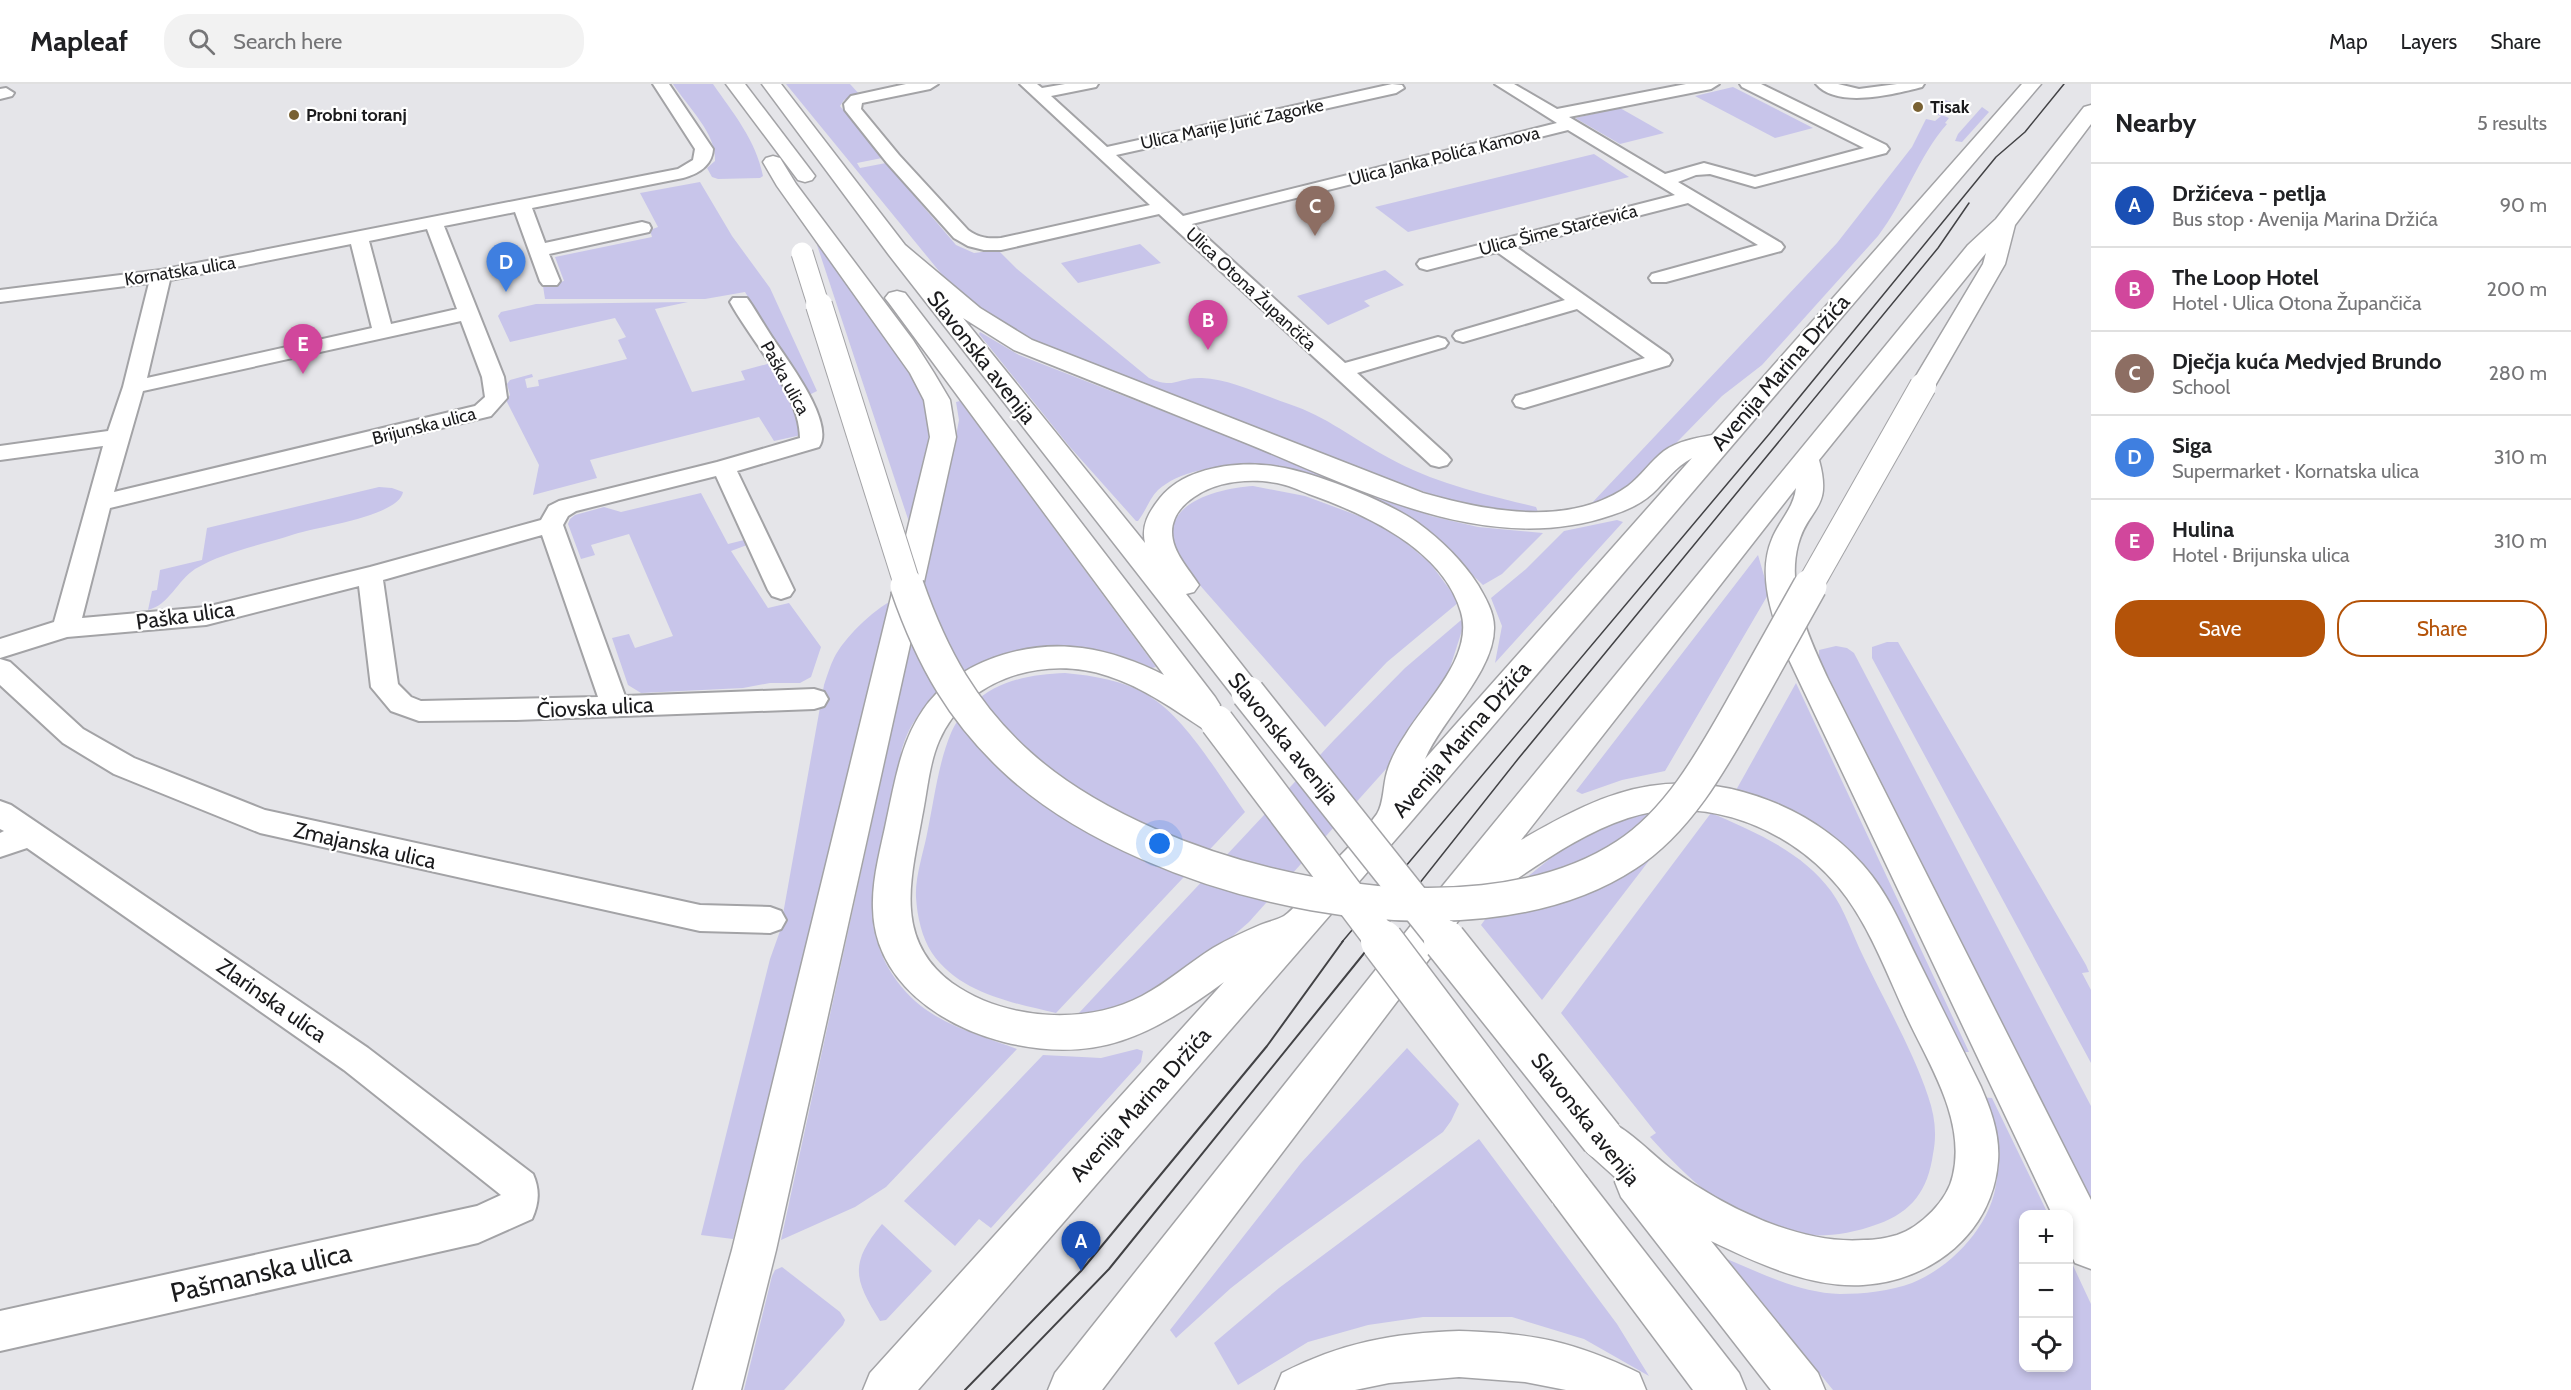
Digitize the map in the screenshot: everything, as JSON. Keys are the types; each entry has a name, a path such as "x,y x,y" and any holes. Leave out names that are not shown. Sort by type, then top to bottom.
{"main road":[{"path":"717,1390 754,1250 943,437 937,400 922,373 787,186 746,116 734,84"},
{"name":"Slavonska avenija","path":"734,84 1722,1390"},
{"name":"Slavonska avenija","path":"771,84 897,250 1801,1390"},
{"name":"Avenija Marina Držića","path":"887,1390 1397,814 1719,441 2032,84"},
{"path":"1072,1390 1453,900 1805,459 1976,250 2004,225 2091,111"},
{"path":"773,162 915,609 943,672 978,722 1005,753 1092,817 1147,845 1213,870 1342,899 1438,906 1486,904 1578,881 1624,856 1645,841 1682,799 1721,744 1994,264 2004,225"},
{"path":"897,250 972,313 1023,345 1382,489 1463,514 1518,521 1545,521 1583,515 1600,510 1634,494 1647,485 1669,460 1681,452 1719,441"},
{"path":"1805,459 1810,480 1809,495 1788,531 1780,564 1787,611 1798,647 2091,1247"},
{"path":"1219,656 1209,631 1167,560 1157,535 1161,518 1169,504 1179,494 1196,485 1235,474 1281,475 1372,509 1410,531 1437,555 1465,588 1473,601 1479,630 1472,654 1462,674 1411,754 1401,783 1397,814"},
{"path":"1217,722 1167,690 1136,675 1108,664 1080,659 1034,658 998,669 969,683 943,705 928,727 921,744 893,881 892,918 897,939 905,958 921,979 937,994 965,1012 1010,1026 1047,1032 1082,1032 1108,1027 1158,1008 1237,953 1298,926"},
{"path":"1453,900 1572,829 1622,807 1649,799 1690,797 1728,802 1785,824 1832,856 1864,892 1879,918 1966,1100 1975,1125 1978,1148 1977,1167 1962,1208 1944,1232 1923,1248 1890,1260 1858,1263 1816,1258 1773,1247 1733,1230 1691,1207 1654,1182 1602,1138"},
{"path":"1299,1390 1338,1372 1383,1362 1422,1356 1465,1354 1503,1356 1555,1364 1597,1377 1622,1390"}],"street":[{"name":"Kornatska ulica","path":"0,296 161,276 668,178 694,169 701,164 704,159 704,149 662,84"},
{"path":"930,84 857,99 852,104 853,110 893,159 970,241 982,245 1001,244 1162,208"},
{"path":"1034,89 1089,84"},
{"path":"1503,84 1774,247 1659,278"},
{"path":"1642,84 1660,93"},
{"path":"1553,115 1711,84"},
{"path":"1664,181 1702,169 1711,169 1748,182 1755,182 1880,149 1748,84"},
{"path":"1824,84 1849,94 1866,96 1916,84"},
{"name":"Ulica Marije Jurić Zagorke","path":"1102,153 1396,88"},
{"name":"Ulica Otona Župančiča","path":"1034,89 1439,460"},
{"name":"Ulica Janka Polića Kamova","path":"1179,222 1570,125"},
{"name":"Ulica Šime Starčevića","path":"1428,264 1689,197"},
{"path":"522,206 550,281"},
{"path":"134,387 468,313 434,224"},
{"path":"539,250 642,228"},
{"path":"359,239 382,332"},
{"path":"1499,244 1578,303 1661,360 1524,401"},
{"path":"66,628 117,437 134,387 161,276"},
{"name":"Paška ulica","path":"0,649 66,628 206,616 370,575 551,525 558,511 568,506 724,467 811,442 814,431 777,359 740,302"},
{"path":"1463,336 1578,303"},
{"name":"Brijunska ulica","path":"100,503 183,485 483,411 496,398 496,390 468,313"},
{"path":"1340,371 1438,343"},
{"path":"0,453 117,437"},
{"path":"724,467 782,590"},
{"path":"551,525 615,706"},
{"name":"Čiovska ulica","path":"370,575 385,687 401,704 419,711 516,710 814,699"},
{"name":"Zmajanska ulica","path":"0,669 74,736 124,766 260,821 700,918 770,920"},
{"name":"Zlarinska ulica","path":"0,813 356,1059 520,1187 519,1206"},
{"path":"0,845 31,834"},
{"name":"Pašmanska ulica","path":"0,1331 478,1224 519,1206"}],"shaded area":[{"path":"673,84 713,84 749,139 763,176 718,179 712,177 707,168 715,161 711,141 700,121"},
{"path":"786,84 850,84 860,95 844,100 840,106 882,158 857,163 860,168 886,163 956,245 974,253 998,250 1017,269 1149,378 1165,383 1194,378 1213,379 1246,388 1303,409 1389,458 1424,475 1479,493 1536,507 1538,512 1489,509 1442,498 1322,456 1030,341 985,314 948,282"},
{"path":"1733,87 1813,128 1775,138 1695,96"},
{"path":"1944,100 1956,103 1946,104 1937,113 1949,118 1945,123 1947,124 1928,150 1878,236 1762,365 1722,396 1641,479 1607,500 1590,505 1837,243 1912,147 1926,119 1935,121 1941,116 1931,113"},
{"path":"1982,107 1989,112 1962,142 1955,141 1958,134"},
{"path":"1620,108 1664,133 1620,144 1575,118"},
{"path":"1594,154 1629,177 1408,232 1375,207"},
{"path":"700,182 732,236 770,288 817,391 809,395 745,292 705,299 545,299 543,286 564,281 555,257 652,237 650,230 658,227 640,193"},
{"path":"819,242 901,353 924,397 929,436 909,522 817,245"},
{"path":"1140,244 1161,263 1078,283 1061,263"},
{"path":"1385,270 1404,285 1364,301 1370,306 1328,325 1297,296"},
{"path":"688,302 655,309 692,392 745,380 741,371 771,363 806,434 774,441 759,417 590,460 597,478 533,495 539,465 506,400 510,395 507,384 510,380 532,374 533,377 525,379 527,388 539,386 538,380 627,359 618,340 626,337 615,318 510,342 498,316 501,312 536,304"},
{"path":"980,332 1019,355 1431,516 1478,527 1543,533 1502,574 1483,585 1432,536 1265,466 1253,465 1209,468 1181,476 1158,490 1136,521 1069,446 979,334"},
{"path":"960,401 1156,667 1152,668 1133,660 1091,649 1048,647 1026,649 1005,654 975,666 936,696 917,717 901,753 874,883 872,911 876,938 893,975 901,987 921,1006 955,1026 1017,1049 886,1187 855,1207 781,1240 956,436 959,420 956,402"},
{"path":"1253,486 1305,496 1386,526 1430,563 1459,602 1387,662 1325,727 1190,574 1174,544 1173,526 1178,515 1188,506 1213,493"},
{"path":"379,487 403,492 398,500 388,508 373,514 219,557 195,569 162,603 148,610 152,591 157,590 160,570 202,560 207,528"},
{"path":"701,493 728,544 744,540 747,545 731,551 768,608 789,603 821,647 811,677 800,683 770,683 743,688 641,693 628,685 612,638 629,634 635,648 673,636 629,534 591,545 595,555 581,559 568,524 575,515 604,507 621,512"},
{"path":"1617,520 1623,522 1495,663 1502,626 1491,598 1526,569 1564,531"},
{"path":"1758,555 1769,593 1665,771 1622,780 1582,794 1576,791"},
{"path":"893,600 733,1239 701,1235 770,959 780,931 824,685 834,658 852,633 868,617"},
{"path":"1467,615 1447,677 1412,740 1249,922 1195,969 1114,1011 1078,1014 1335,739 1405,668"},
{"path":"1887,642 1898,642 2086,965 2089,972 2082,973 2091,990 2091,1063 1872,658 1872,647"},
{"path":"1836,646 1847,648 1854,653 2091,1106 2091,1198 1819,658 1819,650"},
{"path":"1065,673 1119,682 1149,696 1163,706 1202,749 1245,812 1056,1013 988,994 957,978 943,967 928,947 923,934 916,889 940,770 947,745 958,721 966,710 983,696 1004,684 1028,677"},
{"path":"1796,683 1969,1052 1960,1052 1889,907 1735,792"},
{"path":"1691,806 1542,1000 1481,925 1501,898 1567,845 1644,809"},
{"path":"1711,813 1776,844 1820,877 1836,898 1845,915 1914,1061 1928,1096 1935,1125 1931,1167 1916,1198 1909,1206 1890,1219 1843,1233 1810,1235 1780,1230 1751,1220 1724,1204 1698,1185 1650,1137 1656,1133 1561,1013"},
{"path":"1407,1048 1459,1104 1443,1132 1285,1246 1231,1288 1176,1338 1170,1330 1301,1163"},
{"path":"1137,1049 1143,1051 1141,1062 991,1228 979,1219 955,1246 904,1201 1043,1055 1101,1058"},
{"path":"1978,1097 1992,1098 2046,1210 2019,1210 2019,1372 2073,1372 2073,1266 2091,1304 2091,1390 1833,1390 1727,1259 1782,1282 1825,1293 1867,1293 1912,1283 1943,1265 1957,1253 1981,1224 1990,1207 1997,1172 1990,1134"},
{"path":"1479,1139 1617,1324 1649,1376 1584,1339 1512,1317 1423,1317 1368,1325 1308,1342 1238,1385 1214,1343 1279,1288"},
{"path":"882,1224 932,1271 886,1320 880,1321 865,1294 859,1272 864,1250"},
{"path":"782,1267 840,1312 845,1320 784,1390 744,1390 772,1276 775,1270"}],"tram line":[{"path":"1342,942 1770,433 1996,157 2025,132 2064,84"},
{"path":"1373,942 1518,759 1938,248 1969,203"},
{"path":"965,1390 1081,1271 1267,1046 1343,941"},
{"path":"992,1390 1109,1269 1374,941"}],"place":[{"name":"Tisak","path":"1918,107"},
{"name":"Probni toranj","path":"294,115"},
{"name":"Dječja kuća Medvjed Brundo","path":"1315,236"},
{"name":"Siga","path":"506,292"},
{"name":"The Loop Hotel","path":"1208,350"},
{"name":"Hulina","path":"303,374"},
{"name":"Držićeva - petlja","path":"1081,1271"}]}
